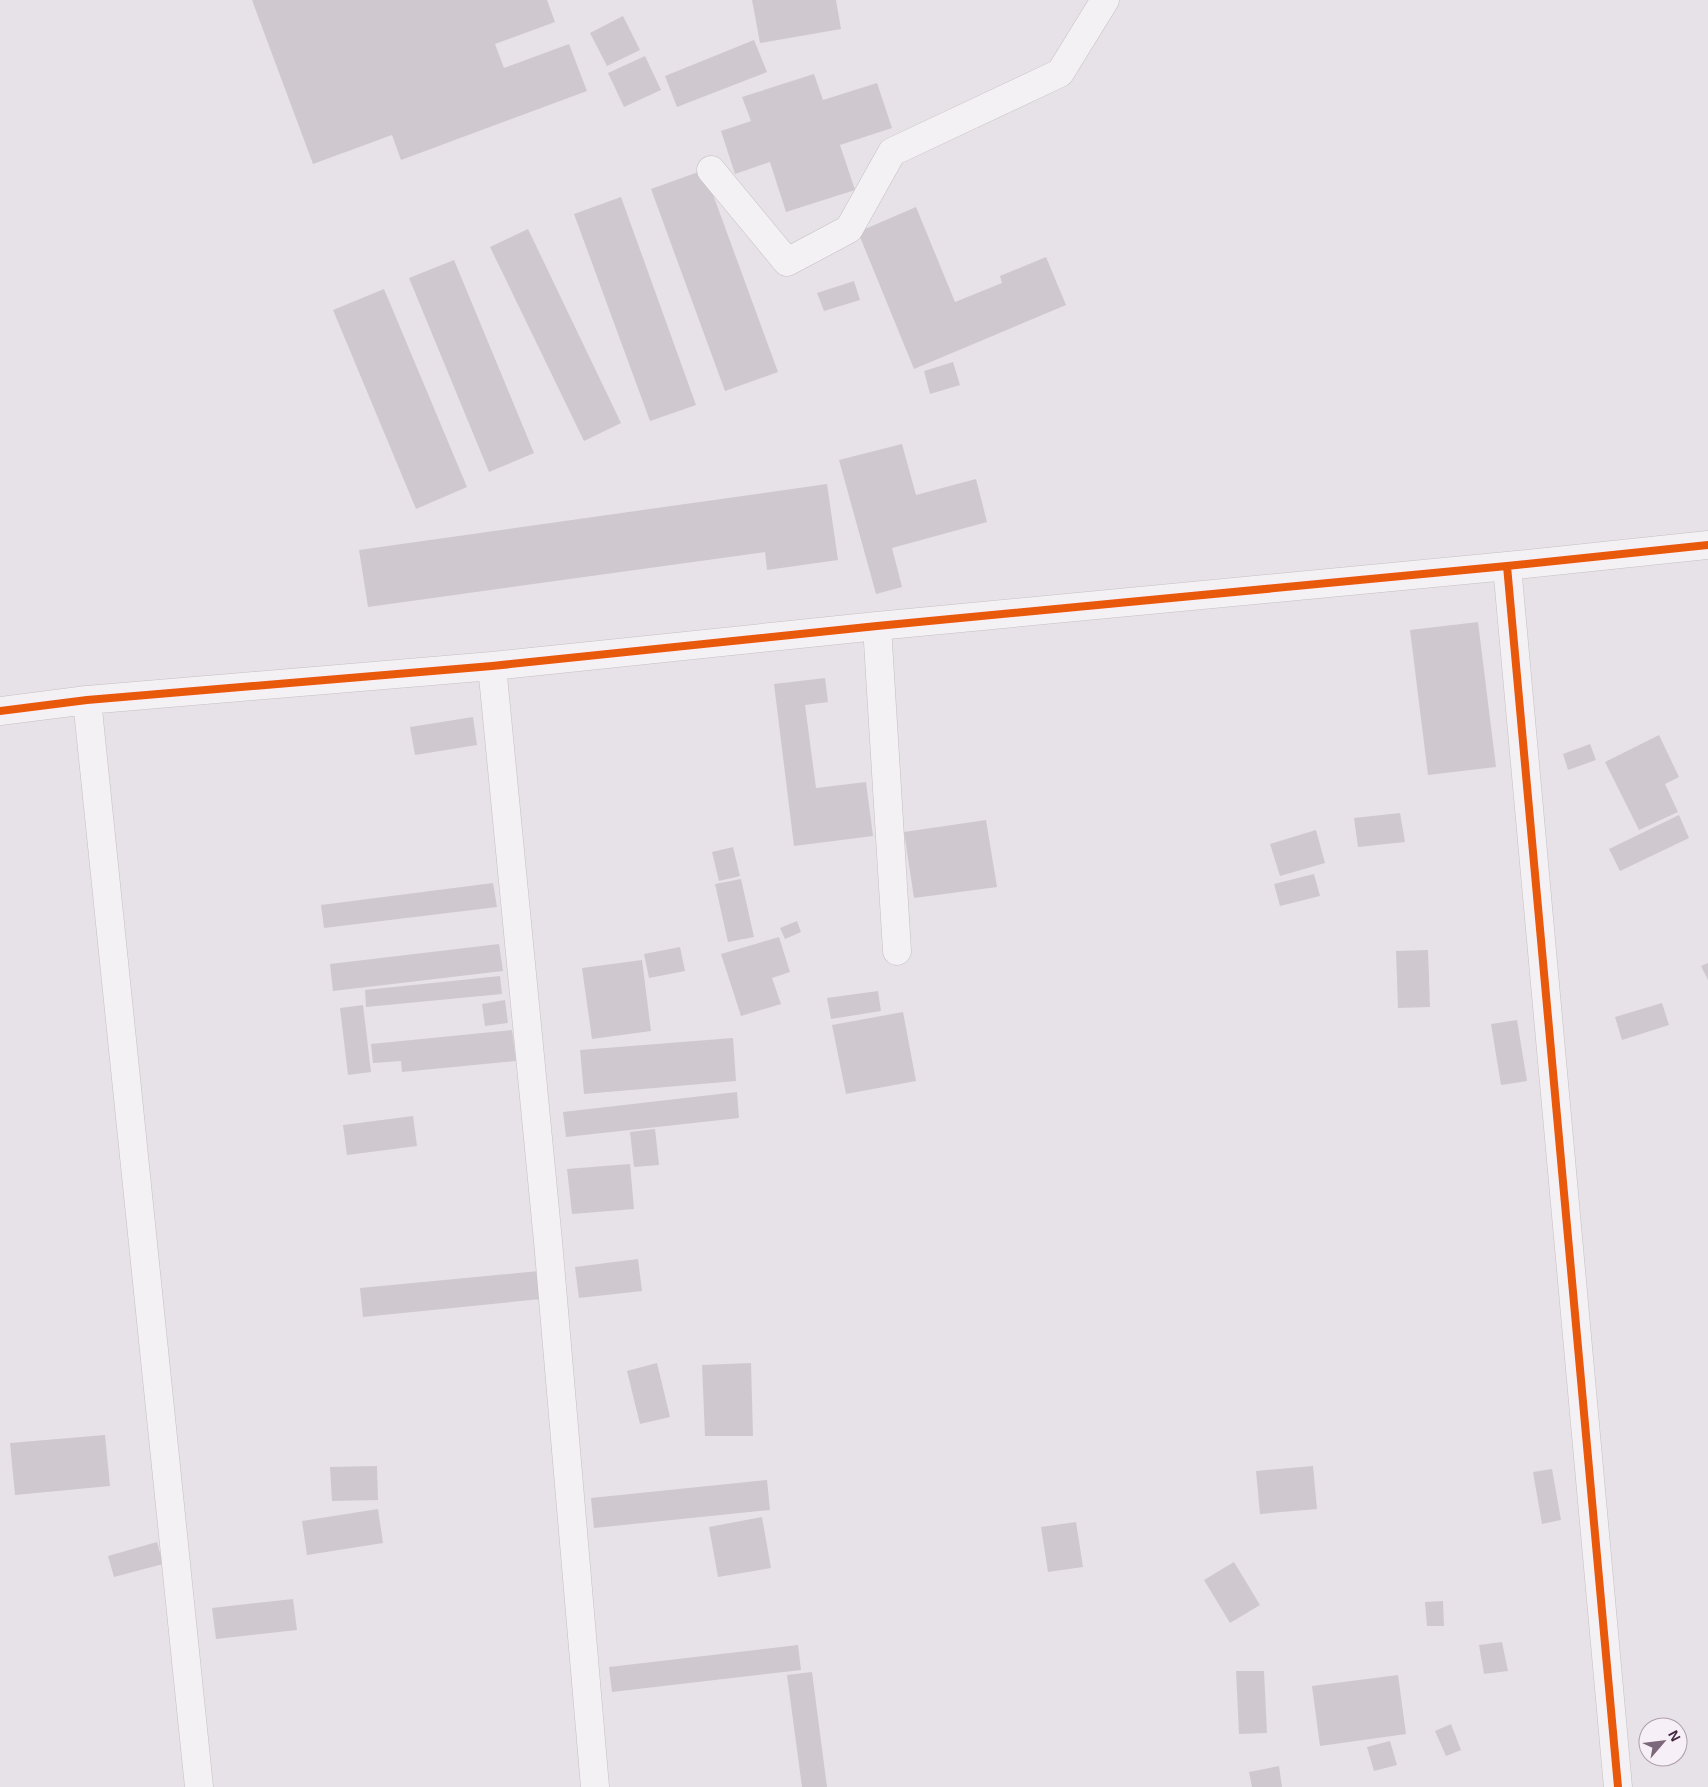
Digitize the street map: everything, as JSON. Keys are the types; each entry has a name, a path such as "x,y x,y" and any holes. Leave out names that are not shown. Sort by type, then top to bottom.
{"street":[{"path":"711,170 787,262 849,229 892,152 1060,73 1105,0"},
{"path":"0,711 87,700 492,666 877,626 1708,545"},
{"path":"1507,566 1618,1787"},
{"path":"877,626 897,951"},
{"path":"492,666 548,1241 595,1787"},
{"path":"87,700 199,1787"}],"building":[{"path":"252,0 547,0 555,22 495,44 504,68 569,44 587,91 401,160 392,135 313,164"},
{"path":"752,0 836,0 841,29 760,43"},
{"path":"623,16 640,50 607,66 590,33"},
{"path":"754,40 767,72 677,107 665,76"},
{"path":"645,56 661,90 624,107 608,73"},
{"path":"814,74 823,100 877,83 892,128 840,145 855,190 786,212 770,162 735,174 721,131 751,121 742,97"},
{"path":"704,170 778,372 725,391 651,189"},
{"path":"621,197 696,405 650,421 574,214"},
{"path":"916,207 955,302 1002,283 1000,276 1046,257 1066,305 914,369 858,232"},
{"path":"528,229 621,423 584,441 490,247"},
{"path":"454,260 534,453 489,472 409,278"},
{"path":"854,281 860,300 824,311 817,293"},
{"path":"384,289 467,487 416,509 333,310"},
{"path":"953,362 960,385 930,394 924,371"},
{"path":"902,444 916,495 976,479 987,522 892,548 902,587 876,594 839,460"},
{"path":"827,484 838,560 767,570 765,552 368,607 359,550"},
{"path":"1478,622 1496,767 1428,775 1410,630"},
{"path":"825,678 828,702 805,705 816,788 866,782 873,836 794,846 774,684"},
{"path":"473,717 477,745 415,755 410,727"},
{"path":"1659,735 1679,777 1665,784 1678,812 1639,830 1605,762"},
{"path":"1590,744 1596,760 1568,770 1563,754"},
{"path":"1400,813 1405,842 1358,847 1354,818"},
{"path":"1679,815 1689,838 1620,871 1609,849"},
{"path":"986,820 997,887 914,898 904,832"},
{"path":"1316,830 1325,863 1280,876 1270,844"},
{"path":"733,847 740,876 719,881 712,852"},
{"path":"1314,874 1320,896 1280,906 1274,884"},
{"path":"741,879 754,937 728,942 715,884"},
{"path":"493,883 497,907 324,928 321,905"},
{"path":"797,921 801,932 785,939 780,928"},
{"path":"779,937 790,972 772,978 781,1004 741,1016 721,954"},
{"path":"499,944 503,971 333,991 330,964"},
{"path":"680,947 685,971 649,978 644,954"},
{"path":"1428,950 1430,1007 1398,1008 1396,951"},
{"path":"642,960 651,1031 592,1039 582,968"},
{"path":"1708,963 1708,980 1701,966"},
{"path":"500,976 502,994 366,1007 365,990"},
{"path":"878,991 881,1011 831,1019 827,998"},
{"path":"505,1000 508,1023 485,1026 482,1004"},
{"path":"1662,1003 1669,1025 1622,1040 1615,1017"},
{"path":"363,1005 371,1072 348,1075 340,1008"},
{"path":"903,1012 916,1081 846,1094 832,1025"},
{"path":"1517,1020 1527,1081 1501,1085 1491,1024"},
{"path":"512,1030 516,1061 402,1072 401,1061 373,1063 371,1044"},
{"path":"733,1038 736,1081 584,1094 580,1050"},
{"path":"737,1092 739,1118 566,1137 563,1112"},
{"path":"413,1116 417,1146 347,1155 343,1125"},
{"path":"655,1129 659,1165 634,1167 630,1132"},
{"path":"630,1164 634,1209 572,1214 567,1169"},
{"path":"638,1259 642,1291 579,1298 575,1267"},
{"path":"539,1271 541,1299 363,1317 360,1288"},
{"path":"657,1363 670,1417 640,1424 627,1371"},
{"path":"751,1363 753,1436 705,1436 702,1365"},
{"path":"105,1435 110,1486 15,1495 10,1443"},
{"path":"377,1466 378,1500 332,1501 330,1467"},
{"path":"1313,1466 1317,1509 1260,1514 1256,1471"},
{"path":"1552,1469 1561,1520 1542,1524 1533,1472"},
{"path":"767,1480 770,1510 594,1528 591,1498"},
{"path":"378,1509 383,1543 307,1555 302,1521"},
{"path":"762,1517 771,1568 718,1577 709,1527"},
{"path":"1076,1522 1083,1567 1048,1572 1041,1527"},
{"path":"157,1542 163,1564 114,1577 108,1556"},
{"path":"1234,1562 1260,1605 1230,1623 1204,1580"},
{"path":"293,1599 297,1630 216,1639 212,1608"},
{"path":"1443,1601 1444,1626 1427,1626 1425,1602"},
{"path":"1502,1642 1508,1671 1484,1674 1479,1645"},
{"path":"798,1645 801,1670 612,1692 609,1667"},
{"path":"1236,1671 1264,1671 1267,1733 1239,1734"},
{"path":"812,1672 827,1787 802,1787 787,1675"},
{"path":"1398,1675 1406,1734 1320,1746 1312,1686"},
{"path":"1451,1724 1461,1750 1446,1756 1435,1731"},
{"path":"1390,1741 1397,1765 1374,1771 1367,1747"},
{"path":"1279,1766 1282,1787 1252,1787 1249,1772"}],"cycle path":[{"path":"0,711 87,700 492,666 877,626 1708,545"},
{"path":"1507,566 1618,1787"}]}
